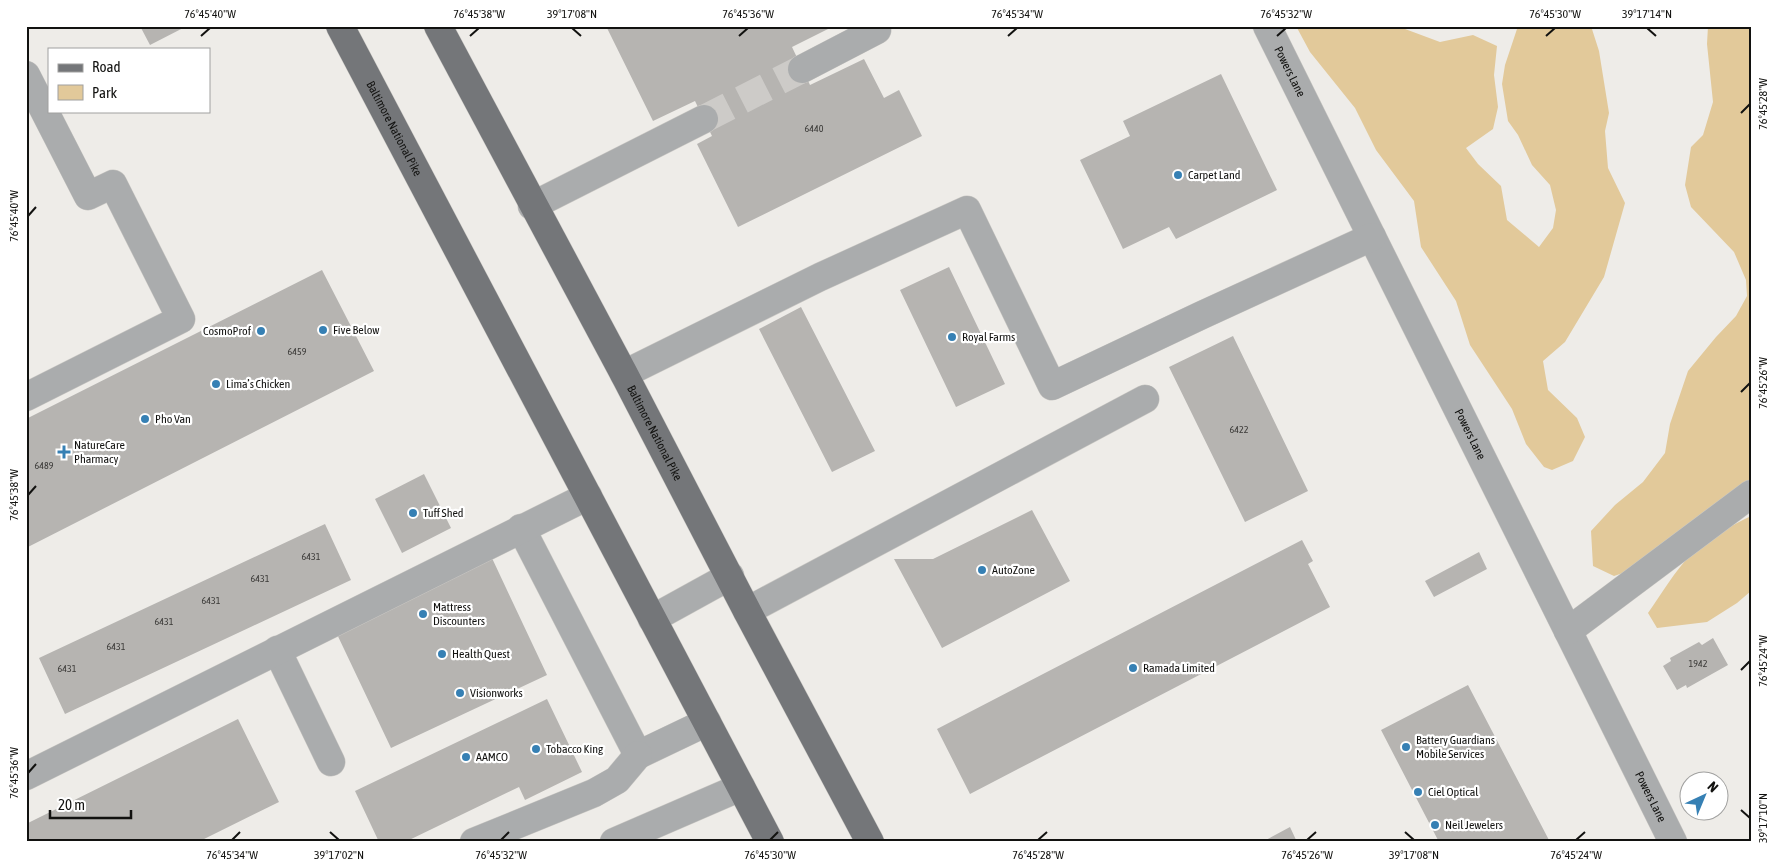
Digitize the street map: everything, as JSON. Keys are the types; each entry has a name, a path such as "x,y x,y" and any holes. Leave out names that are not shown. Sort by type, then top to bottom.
{"main road":[{"name":"Baltimore National Pike","path":"340,26 770,842"},
{"name":"Baltimore National Pike","path":"438,26 532,206 624,374 870,842"}],"street":[{"path":"802,69 877,30 875,26"},
{"name":"Powers Lane","path":"1267,26 1673,842"},
{"path":"26,75 88,196 113,184 181,319 26,397"},
{"path":"532,206 704,119"},
{"path":"624,374 820,277 967,210 1052,386 1372,237"},
{"path":"747,611 1145,400"},
{"path":"1568,631 1751,494"},
{"path":"26,776 588,496"},
{"path":"521,528 638,755"},
{"path":"652,619 730,576"},
{"path":"277,650 331,762"},
{"path":"474,842 594,793 617,780 638,755 707,722"},
{"path":"614,842 741,787"}],"green space":[{"path":"1296,26 1397,26 1440,42 1473,35 1497,46 1494,75 1498,107 1493,129 1466,148 1478,164 1501,186 1507,220 1539,247 1553,228 1556,210 1550,185 1532,165 1518,135 1508,121 1502,84 1505,65 1518,26 1591,26 1599,51 1609,113 1605,131 1608,168 1625,203 1604,277 1565,342 1543,361 1548,390 1577,418 1585,437 1573,461 1552,470 1544,467 1526,444 1512,409 1470,345 1456,301 1421,247 1414,201 1376,150 1355,108 1310,52"},
{"path":"1708,26 1751,26 1751,485 1641,567 1614,576 1593,566 1591,531 1615,505 1643,482 1665,453 1670,424 1688,371 1736,316 1747,296 1746,280 1734,252 1691,207 1685,185 1691,147 1703,135 1713,102 1707,44"},
{"path":"1751,516 1751,591 1737,603 1707,622 1657,628 1648,613 1686,560 1698,547 1712,537"}],"building":[{"path":"140,26 187,26 150,45"},
{"path":"606,26 834,26 792,47 810,85 864,59 884,98 899,90 922,136 738,227 697,144 712,136 695,101 653,121"},
{"name":"Carpet Land","path":"1221,74 1277,190 1176,239 1169,227 1123,249 1080,160 1130,136 1123,121"},
{"name":"Royal Farms","path":"949,267 1005,384 956,407 900,290"},
{"path":"322,270 374,371 26,548 26,419"},
{"path":"801,307 875,451 832,472 759,329"},
{"path":"1233,336 1308,491 1245,522 1169,367"},
{"path":"424,474 451,528 402,553 375,499"},
{"name":"AutoZone","path":"1032,510 1070,581 942,648 894,559 933,559"},
{"path":"325,524 351,580 65,714 39,658"},
{"name":"Ramada Limited","path":"1302,540 1313,561 1308,564 1330,607 970,794 937,729"},
{"path":"1479,552 1487,569 1434,597 1425,581"},
{"path":"491,556 547,675 391,748 335,630"},
{"path":"1713,638 1728,665 1687,688 1686,685 1677,690 1663,666 1671,661 1670,658 1699,642 1702,645"},
{"path":"1468,685 1550,842 1439,842 1381,730"},
{"name":"AAMCO","path":"547,699 582,772 525,800 519,787 405,842 379,842 355,791"},
{"path":"238,719 279,802 198,842 26,842 26,824"},
{"path":"1290,827 1297,842 1262,842"}],"tunnel":[{"path":"704,119 802,69"}],"place":[{"name":"Carpet Land","path":"1178,175"},
{"name":"Five Below","path":"323,330"},
{"name":"CosmoProf","path":"261,331"},
{"name":"Royal Farms","path":"952,337"},
{"name":"Lima’s Chicken","path":"216,384"},
{"name":"Pho Van","path":"145,419"},
{"name":"NatureCare Pharmacy","path":"64,452"},
{"name":"Tuff Shed","path":"413,513"},
{"name":"AutoZone","path":"982,570"},
{"name":"Mattress Discounters","path":"423,614"},
{"name":"Health Quest","path":"442,654"},
{"name":"Ramada Limited","path":"1133,668"},
{"name":"Visionworks","path":"460,693"},
{"name":"Battery Guardians Mobile Services","path":"1406,747"},
{"name":"Tobacco King","path":"536,749"},
{"name":"AAMCO","path":"466,757"},
{"name":"Ciel Optical","path":"1418,792"},
{"name":"Neil Jewelers","path":"1435,825"}]}
